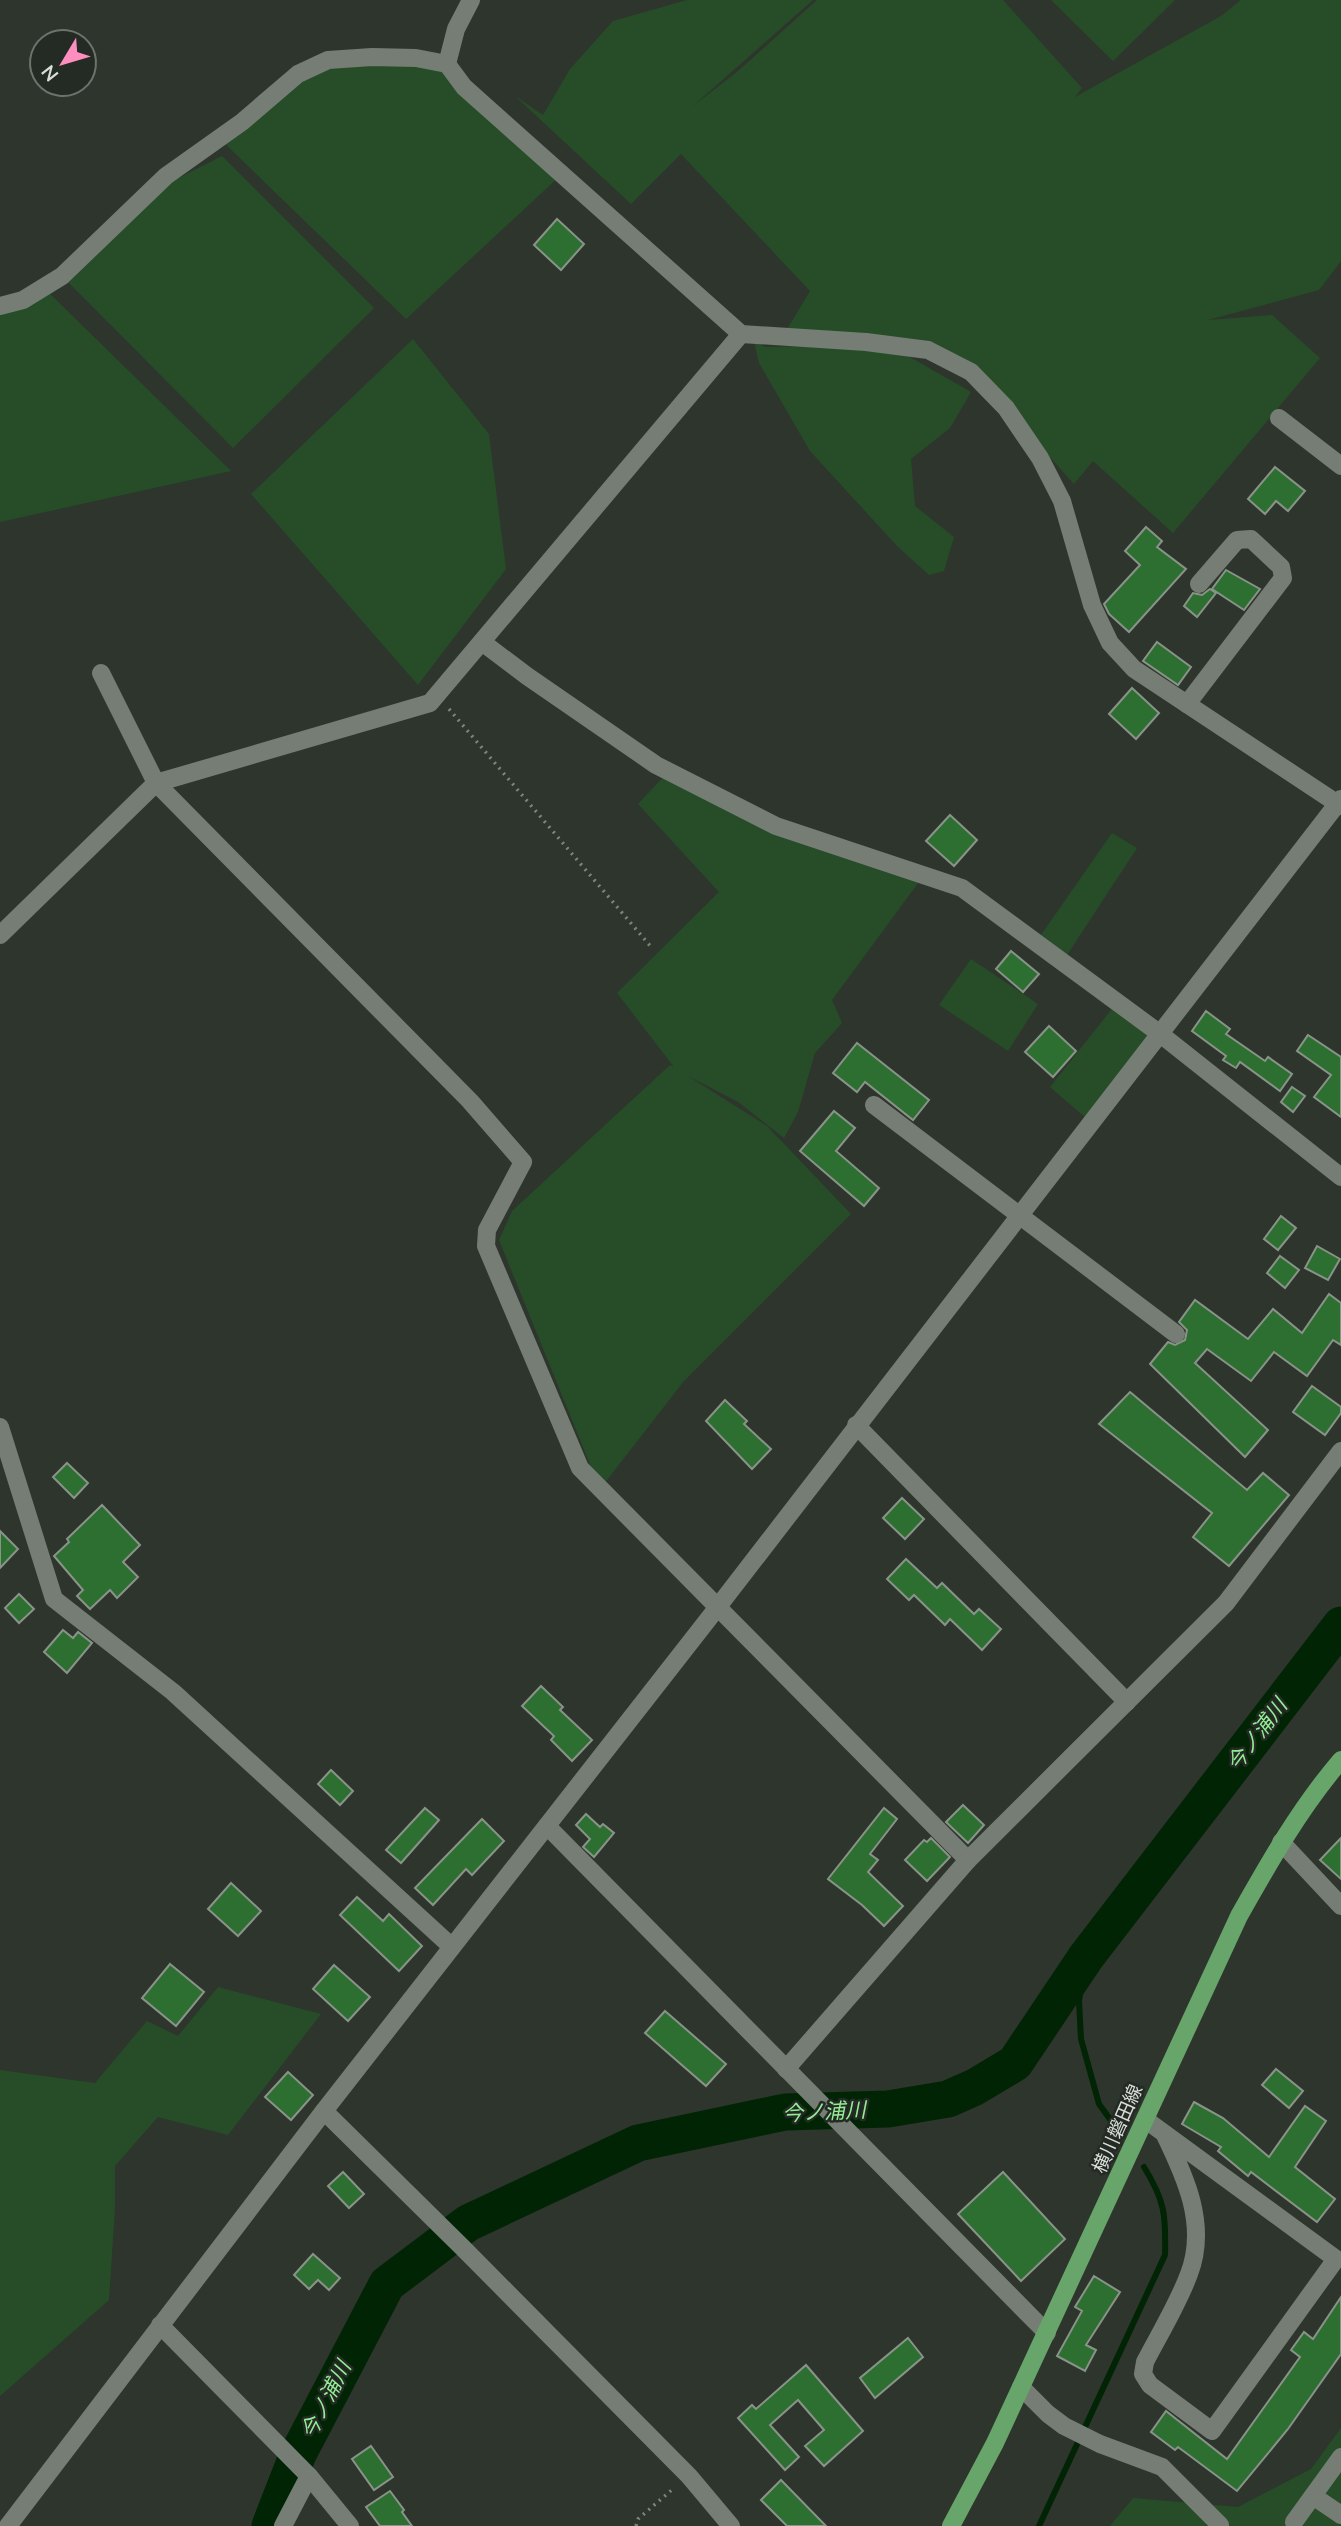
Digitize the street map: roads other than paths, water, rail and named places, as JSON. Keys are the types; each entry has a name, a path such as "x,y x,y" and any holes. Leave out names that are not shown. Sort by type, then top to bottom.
{"main road":[{"name":"横川磐田線","path":"951,2526 995,2443 1047,2333 1239,1916 1281,1842 1316,1790 1341,1760"}],"street":[{"path":"447,64 456,29 471,0"},
{"path":"0,306 23,300 62,276 166,176 242,122 298,74 328,60 372,57 416,58 447,64 464,87 741,334 866,342 928,350 971,372 1006,408 1040,458 1062,501 1092,606 1110,643 1134,669 1340,803 324,2111 8,2526"},
{"path":"0,935 156,783 430,704 741,334"},
{"path":"1279,418 1341,466"},
{"path":"1187,704 1283,578 1280,567 1251,539 1237,540 1199,584"},
{"path":"482,642 656,765 776,826 961,888 1159,1033 1341,1177"},
{"path":"100,673 156,783 470,1101 523,1163 487,1230 486,1246 580,1468 968,1860"},
{"path":"874,1105 1176,1334"},
{"path":"856,1425 1126,1702"},
{"path":"0,1427 54,1600 173,1692 452,1947"},
{"path":"786,2069 968,1860 1226,1603 1341,1451"},
{"path":"547,1826 1047,2333"},
{"path":"1281,1842 1341,1906"},
{"path":"324,2111 690,2476 731,2526"},
{"path":"1146,2120 1164,2133 1336,2259 1335,2274 1212,2431 1150,2385 1143,2374 1145,2362 1190,2273 1196,2242 1194,2206 1184,2174 1164,2133"},
{"path":"160,2325 309,2476 350,2526"},
{"path":"1021,2387 1064,2426 1100,2444 1162,2467 1220,2525"},
{"path":"1294,2522 1341,2457"},
{"path":"283,2526 309,2476"},
{"path":"1313,2496 1341,2515"}],"waterway":[{"name":"今ノ浦川","path":"270,2526 298,2454 387,2284 468,2223 638,2143 785,2112 888,2109 948,2099 975,2087 1015,2063 1086,1957 1341,1625"},
{"path":"1086,1957 1079,2001 1081,2039 1099,2104 1120,2133"},
{"path":"1039,2526 1165,2255 1163,2209 1144,2167"}]}
